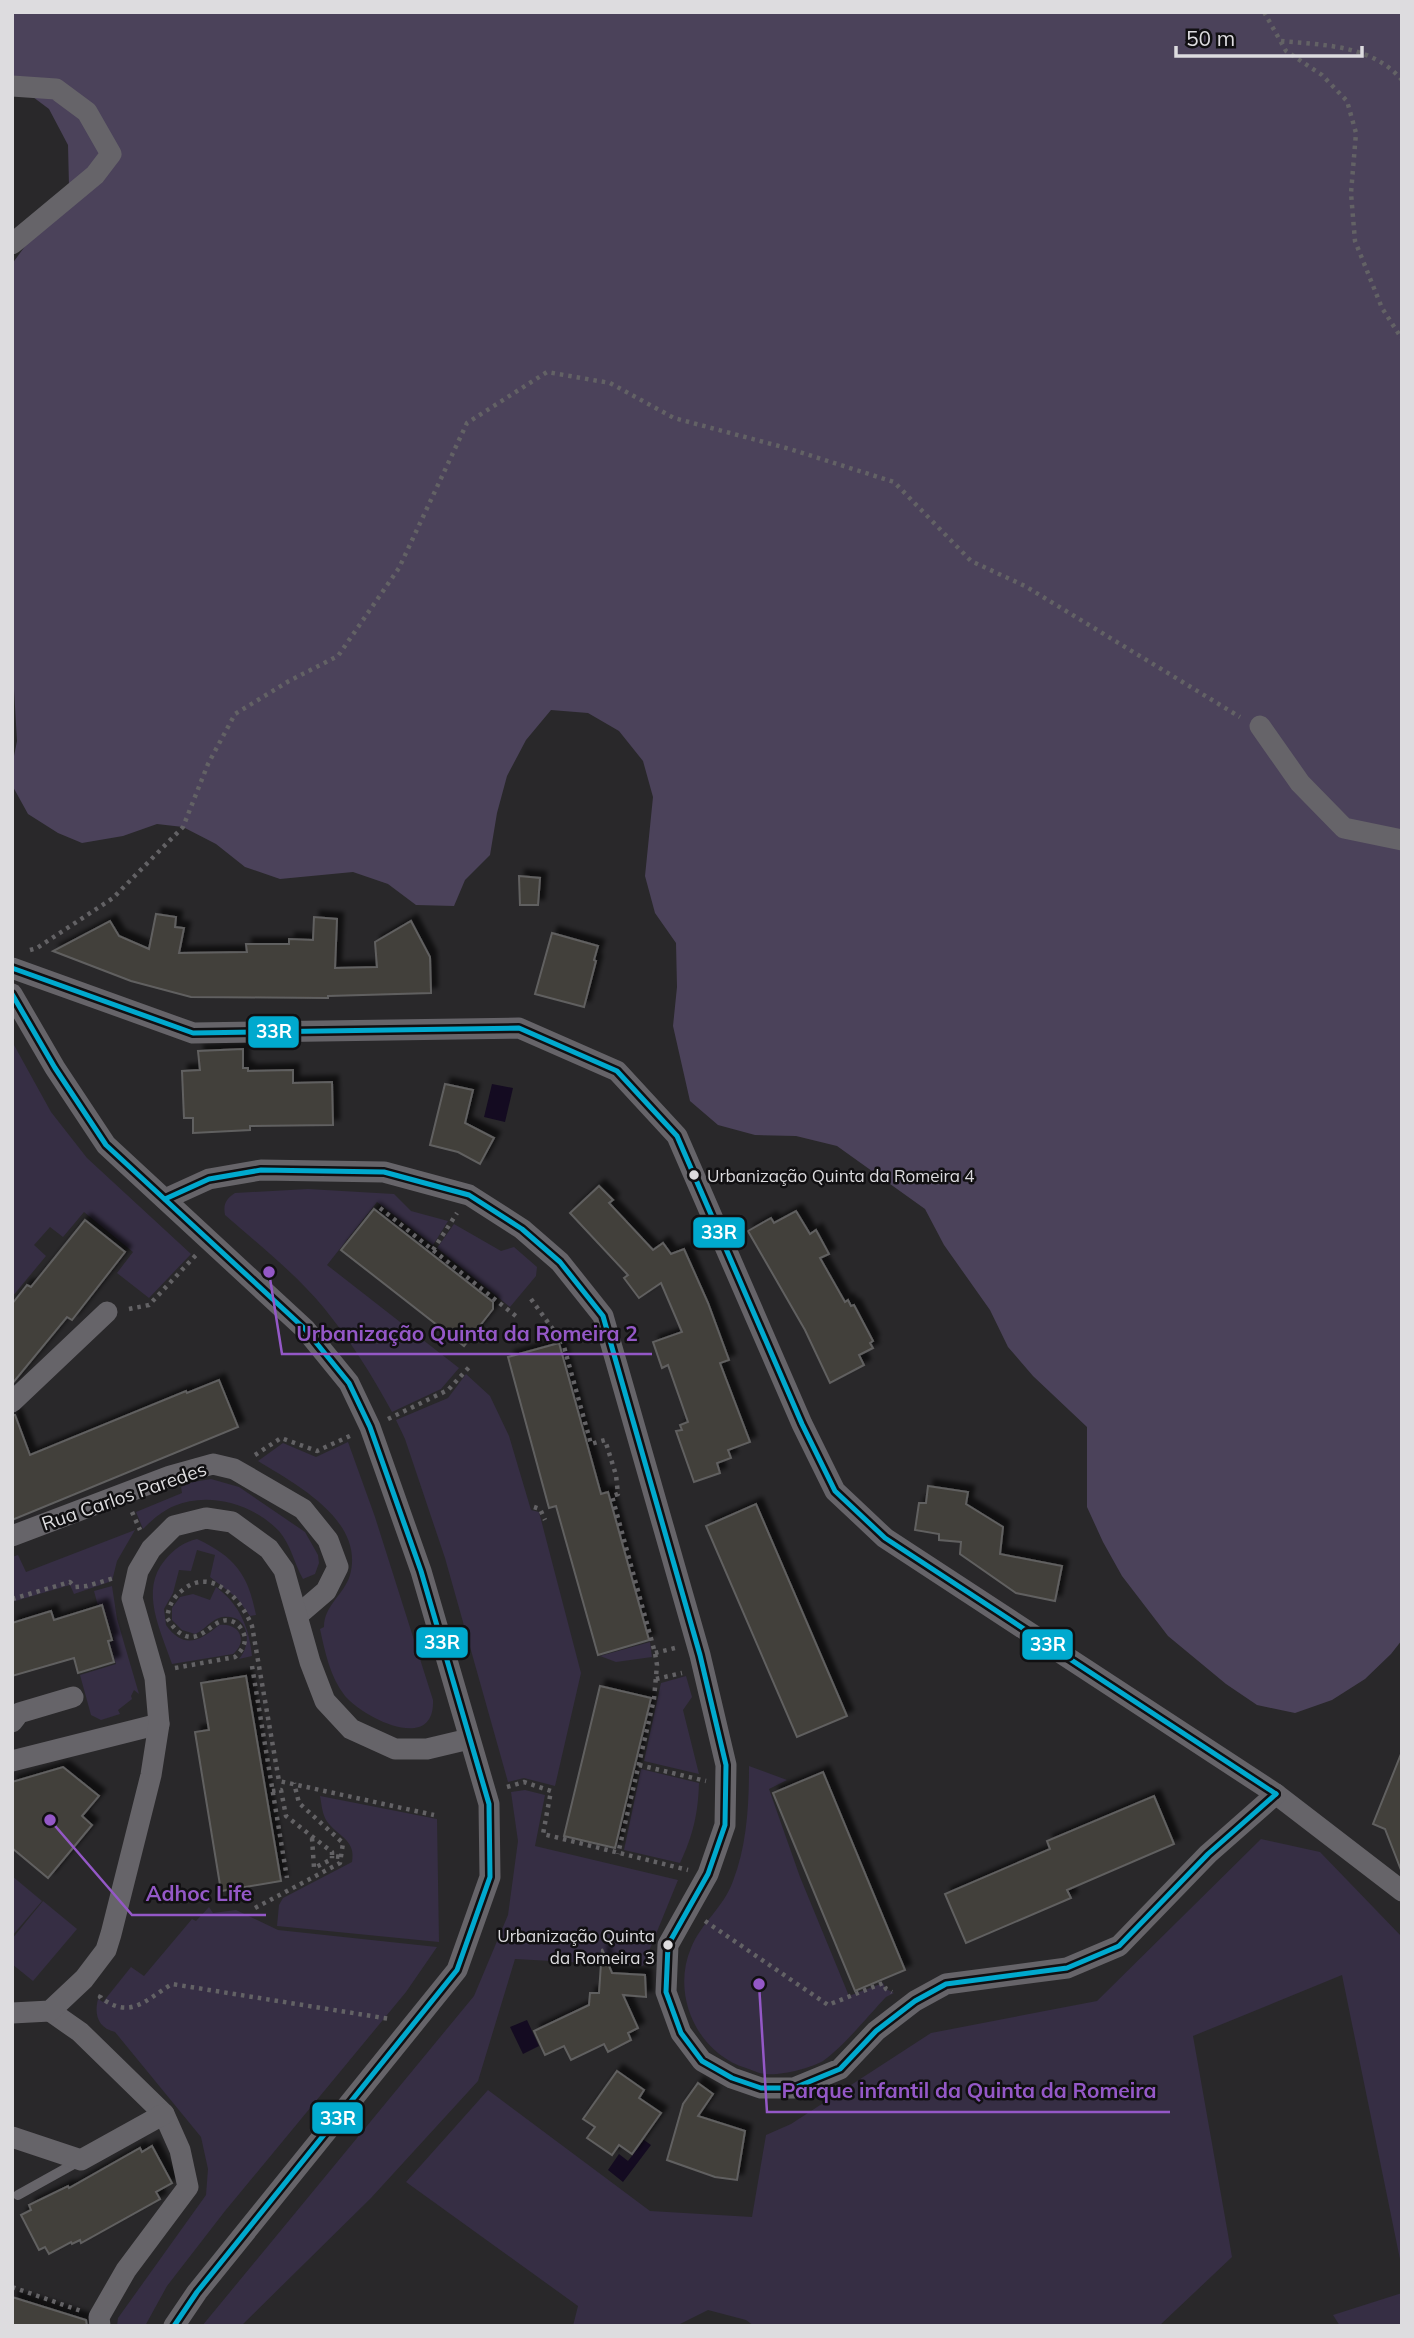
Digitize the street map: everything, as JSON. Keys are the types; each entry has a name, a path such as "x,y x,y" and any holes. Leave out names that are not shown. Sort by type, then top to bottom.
{"street":[{"path":"12,86 56,89 87,112 111,154 95,175 12,244"},
{"path":"1260,726 1300,783 1344,828 1402,840"},
{"path":"19,960 193,1033 519,1028 617,1071 677,1136 835,1491 885,1538 1276,1794 1402,1891"},
{"path":"12,994 55,1068 106,1145 305,1329 349,1383 370,1427 421,1571 489,1804 490,1877 457,1970 197,2292 174,2326"},
{"path":"165,1199 209,1179 261,1170 384,1172 396,1175 469,1195 522,1228 560,1262 603,1315 702,1662 726,1765 725,1825 708,1874 668,1945 666,1992 681,2034 702,2061 732,2078 761,2088 794,2088 840,2069 876,2031 915,2001 946,1984 1067,1968 1119,1945 1208,1854 1276,1794"},
{"path":"12,1402 107,1312"},
{"name":"Rua Carlos Paredes","path":"12,1536 170,1476 213,1464 234,1469 303,1509 328,1541 338,1567 326,1591 298,1615"},
{"path":"50,2011 84,1979 106,1950 151,1775 159,1724 155,1678 132,1598 138,1571 151,1549 174,1526 206,1518 232,1522 269,1549 284,1570 310,1662 325,1701 351,1729 395,1749 427,1749 468,1739"},
{"path":"12,1722 19,1713 73,1697"},
{"path":"12,1761 159,1724"},
{"path":"12,2013 50,2011 80,2032 164,2114 180,2150 188,2187 126,2270 99,2317 100,2326"},
{"path":"12,2137 81,2160 164,2114"}],"lane":[{"path":"18,2195 81,2160"}],"path":[{"path":"1264,12 1286,51 1322,75 1348,100 1356,133 1351,193 1355,241 1382,308 1402,339"},
{"path":"1280,41 1363,51 1394,70 1402,80"},
{"path":"19,960 113,898 183,827 208,764 235,714 289,681 338,656 399,568 467,423 547,372 610,383 674,418 790,449 894,482 971,561 1026,586 1223,708 1260,726"},
{"path":"380,1208 517,1317"},
{"path":"433,1250 451,1223"},
{"path":"107,1312 149,1305 194,1258"},
{"path":"531,1299 563,1343 591,1444 606,1440 616,1475 618,1494 612,1496 655,1653 654,1699 618,1854"},
{"path":"392,1417 448,1390 472,1364"},
{"path":"256,1454 281,1438 317,1451 346,1438"},
{"path":"534,1507 540,1510 545,1520"},
{"path":"12,1599 71,1582 75,1587 86,1586 138,1571"},
{"path":"171,1668 235,1657 244,1646 244,1634 237,1624 232,1622 218,1622 201,1635 193,1637 179,1632 167,1618 171,1602 187,1586 197,1581 216,1583 242,1608 251,1626 279,1781 434,1815"},
{"path":"655,1653 678,1647"},
{"path":"252,1666 286,1878"},
{"path":"656,1679 686,1673"},
{"path":"639,1765 700,1779"},
{"path":"509,1786 524,1782 551,1791 543,1834 678,1868"},
{"path":"255,1908 340,1863 343,1843 299,1802 294,1783"},
{"path":"272,1791 281,1790 286,1816 332,1852 332,1859 314,1868 312,1837"},
{"path":"332,1856 341,1857"},
{"path":"704,1920 828,2006 883,1983 886,1989 894,1993"},
{"path":"105,1991 100,1997 113,2007 131,2009 172,1984 415,2023"},
{"path":"12,2287 83,2311"}],"shaded area":[{"path":"12,12 1402,12 1402,1640 1365,1679 1332,1700 1295,1713 1257,1705 1226,1684 1168,1636 1122,1576 1087,1507 1087,1427 1033,1376 1008,1347 990,1310 944,1245 925,1209 837,1146 796,1136 755,1135 718,1125 690,1101 673,1026 677,987 676,943 655,913 645,876 653,797 643,761 619,731 588,713 551,710 526,740 507,776 490,855 465,880 454,906 416,905 388,884 353,872 280,879 245,867 216,844 183,827 157,824 123,836 82,843 58,833 28,814 12,785 12,766 17,741 12,655 12,264 69,186 68,145 49,109 17,85 12,74"},
{"path":"14,1045 51,1112 87,1158 191,1254 149,1298 117,1273 133,1252 84,1212 63,1237 50,1227 34,1245 46,1256 12,1297"},
{"path":"492,1084 513,1088 505,1122 484,1117"},
{"path":"308,1189 394,1194 411,1211 448,1221 433,1245 377,1202 327,1265 459,1368 441,1389 392,1412 360,1358 313,1295 225,1215 226,1202 235,1193"},
{"path":"454,1224 501,1251 514,1247 537,1267 536,1276 510,1307 437,1248"},
{"path":"466,1374 490,1396 509,1436 531,1510 539,1512 581,1673 555,1786 524,1778 508,1782 445,1558 405,1439 396,1420 448,1398"},
{"path":"348,1442 375,1517 433,1700 431,1716 423,1725 411,1728 397,1726 367,1714 345,1696 335,1681 320,1629 324,1627 327,1612 350,1575 352,1555 347,1537 324,1506 258,1461 283,1443 316,1457"},
{"path":"211,1479 239,1487 305,1532 318,1555 319,1563 315,1574 303,1579 287,1542 279,1531 257,1514 230,1503 216,1500 187,1502 165,1510 143,1529 136,1512 182,1493 181,1487"},
{"path":"135,1530 117,1561 112,1581 74,1594 70,1585 12,1602 12,1557 18,1555 26,1572"},
{"path":"197,1539 221,1553 238,1568 249,1588 256,1615 250,1616 237,1598 210,1577 215,1555 197,1550 191,1571 179,1570 173,1593 164,1609 166,1625 179,1638 186,1640 199,1639 219,1625 232,1626 240,1633 240,1644 233,1654 172,1664 158,1625 153,1597 154,1584 157,1572 168,1556 184,1544"},
{"path":"112,1586 117,1619 139,1694 134,1690 132,1699 118,1710 120,1714 101,1720 91,1715 80,1675 116,1664 110,1643 114,1640 103,1605 98,1606 94,1591"},
{"path":"216,1587 231,1601 242,1617 252,1656 239,1659 247,1638 243,1624 238,1620 231,1617 218,1618 195,1634 182,1630 172,1620 172,1608 180,1597 193,1594 210,1600"},
{"path":"650,1642 652,1657 616,1662 600,1656"},
{"path":"686,1676 692,1697 683,1710 699,1774 644,1761 661,1683"},
{"path":"749,1766 787,1780 769,1789 800,1877 849,1996 883,1983 886,1989 894,1993 886,1997 847,2040 823,2061 779,2074 753,2071 714,2050 693,2020 684,1984 686,1966 695,1939 724,1899 738,1867 746,1825"},
{"path":"641,1769 699,1783 694,1824 680,1863 624,1850"},
{"path":"525,1790 545,1795 535,1846 678,1880 643,1966 515,1959 478,2081 371,2198 241,2326 202,2326 474,1996 508,1915 518,1841 511,1792"},
{"path":"320,1796 437,1819 439,1942 277,1926 279,1905 283,1898 352,1862 352,1849 327,1821"},
{"path":"1261,1839 1320,1852 1402,1937 1402,2269 1342,1975 1193,2036 1232,2257 1159,2326 754,2326 746,2320 708,2310 676,2326 573,2326 578,2306 406,2182 488,2090 650,2211 752,2217 766,2135 791,2124 931,2033 1097,2001"},
{"path":"12,1876 42,1901 12,1936"},
{"path":"43,1901 77,1929 33,1981 12,1964 12,1939"},
{"path":"209,1907 213,1913 236,1910 278,1930 437,1947 406,1992 225,2211 167,2286 145,2326 117,2326 118,2318 206,2195 208,2169 201,2137 115,2032 101,2024 97,2015 98,1999 103,2002 131,1967 144,1976 192,1919 196,1921"},
{"path":"527,2020 539,2046 523,2054 510,2027"},
{"path":"644,2140 651,2145 623,2182 608,2170 619,2154 628,2161"},
{"path":"1402,2293 1402,2326 1340,2326 1333,2315"}],"building":[{"path":"519,876 540,878 538,905 520,905"},
{"path":"156,914 176,917 175,927 184,928 179,953 247,952 246,944 289,944 289,939 313,940 314,917 337,919 335,968 377,967 375,942 411,921 430,957 431,993 328,998 191,997 131,981 53,951 110,921 119,936 149,949"},
{"path":"552,933 598,946 584,1007 535,994"},
{"path":"243,1049 243,1068 248,1068 248,1071 293,1070 293,1083 332,1082 333,1125 250,1126 250,1130 193,1133 193,1118 184,1118 182,1071 200,1070 198,1051"},
{"path":"445,1084 473,1090 465,1123 494,1138 480,1164 458,1152 430,1145"},
{"path":"599,1186 613,1200 609,1203 653,1250 663,1243 671,1254 684,1249 708,1303 729,1360 720,1363 750,1442 728,1450 731,1458 717,1463 720,1473 694,1482 676,1431 682,1430 680,1425 688,1422 668,1365 662,1368 653,1342 682,1332 661,1283 639,1298 624,1278 628,1275 570,1213"},
{"path":"374,1209 493,1302 493,1309 464,1346 341,1250"},
{"path":"796,1211 810,1234 816,1230 829,1254 820,1258 845,1302 848,1300 851,1306 854,1305 873,1341 870,1343 873,1348 859,1355 864,1365 830,1383 805,1330 748,1231 771,1218 774,1223"},
{"path":"85,1220 125,1252 72,1320 67,1317 12,1384 12,1304 27,1285 31,1287"},
{"path":"559,1343 601,1494 608,1492 649,1640 598,1655 556,1506 549,1508 508,1357"},
{"path":"219,1380 238,1427 12,1520 12,1415 15,1415 30,1455"},
{"path":"928,1486 968,1492 966,1504 1003,1527 1000,1554 1062,1566 1055,1601 1016,1593 960,1554 961,1542 939,1540 939,1534 915,1530 919,1503 926,1503"},
{"path":"756,1504 847,1716 797,1737 706,1526"},
{"path":"102,1605 112,1640 108,1641 114,1662 78,1673 74,1658 12,1676 12,1623 51,1611 54,1620"},
{"path":"246,1676 281,1881 221,1891 195,1732 209,1730 201,1683"},
{"path":"600,1686 651,1698 615,1848 564,1836"},
{"path":"1401,1754 1401,1870 1385,1829 1373,1824"},
{"path":"63,1767 99,1796 82,1816 92,1825 48,1878 12,1848 12,1782"},
{"path":"823,1772 905,1970 855,1991 773,1793"},
{"path":"1154,1796 1174,1844 1067,1890 1071,1898 966,1943 945,1894 1050,1849 1047,1841"},
{"path":"602,1949 612,1973 645,1975 646,1997 623,1995 638,2028 628,2033 631,2040 608,2052 604,2044 571,2060 564,2046 545,2055 534,2031 589,2005 590,1993 599,1993"},
{"path":"617,2071 644,2090 639,2098 661,2113 632,2154 619,2145 612,2155 587,2138 595,2127 583,2119"},
{"path":"698,2083 713,2094 698,2116 745,2131 737,2180 715,2177 667,2160 683,2104"},
{"path":"152,2146 172,2183 156,2192 160,2199 81,2243 80,2240 72,2244 71,2242 49,2254 45,2247 39,2250 21,2215 31,2210 29,2205 68,2186 69,2188 140,2148 142,2152"},
{"path":"12,2297 86,2320 87,2326 12,2326"}],"transit line":[{"name":"33R","path":"12,968 193,1033 519,1028 617,1071 677,1136 802,1424 835,1491 885,1538 1276,1794"},
{"name":"33R","path":"12,994 55,1068 106,1145 305,1329 349,1383 370,1427 421,1571 489,1804 490,1877 457,1970 197,2292 174,2326"},
{"name":"33R","path":"165,1199 209,1179 261,1170 384,1172 469,1195 522,1229 560,1262 603,1316 700,1655 726,1765 725,1825 708,1874 668,1945 666,1992 681,2033 702,2061 732,2078 761,2088 794,2088 840,2069 876,2031 915,2001 946,1984 1067,1968 1119,1946 1208,1854 1276,1794"}],"place":[{"name":"Urbanização Quinta da Romeira 4","path":"694,1175"},
{"name":"Urbanização Quinta da Romeira 2","path":"269,1272"},
{"name":"Adhoc Life","path":"50,1820"},
{"name":"Urbanização Quinta da Romeira 3","path":"668,1945"},
{"name":"Parque infantil da Quinta da Romeira","path":"759,1984"}]}
